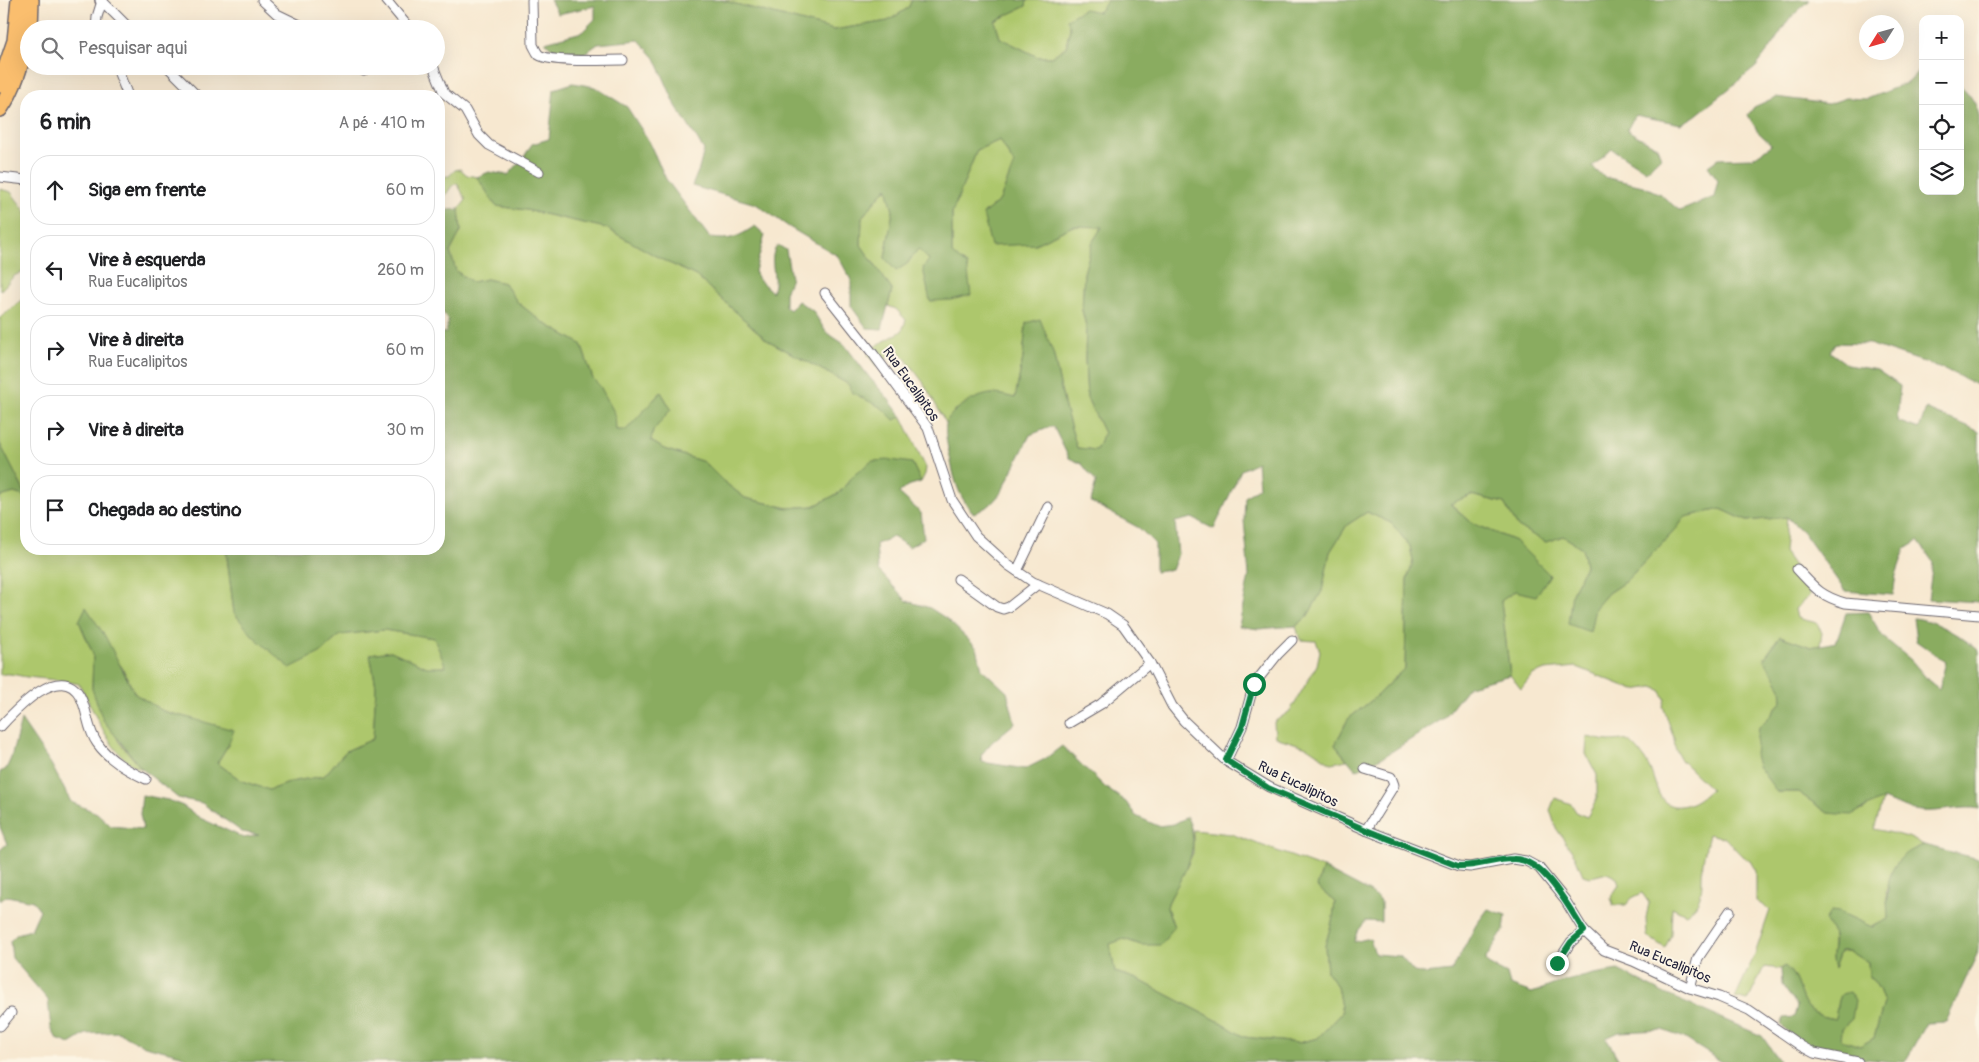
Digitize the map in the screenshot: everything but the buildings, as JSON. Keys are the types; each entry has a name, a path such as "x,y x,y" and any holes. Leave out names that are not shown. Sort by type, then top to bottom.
{"highway":[{"path":"0,85 15,41 19,0"},
{"path":"30,20 31,0"},
{"path":"0,109 8,97 20,67"}],"street":[{"path":"96,20 102,0 121,20"},
{"path":"262,0 277,14 289,20"},
{"path":"386,0 403,20"},
{"path":"532,0 533,45 535,51 540,55 559,59 623,60"},
{"path":"120,75 126,90"},
{"path":"176,75 191,90"},
{"path":"437,75 443,90"},
{"path":"445,94 465,110 479,136 489,145 539,172"},
{"path":"0,177 20,179"},
{"name":"Rua Eucalipitos","path":"825,293 874,354 928,428 952,500 976,536 1017,571 1038,584 1107,614 1123,625 1150,664 1172,706 1184,721 1226,760 1268,788 1366,830 1458,866 1470,867 1513,859 1526,861 1539,868 1565,900 1584,931 1604,950 1633,961 1690,988 1749,1010 1814,1053 1858,1062"},
{"path":"1017,571 1048,507"},
{"path":"1797,569 1815,589 1829,599 1845,603 1979,615"},
{"path":"958,579 997,607 1003,608 1009,606 1038,584"},
{"path":"1226,760 1242,727 1254,684 1292,640"},
{"path":"1070,723 1101,704 1150,664"},
{"path":"0,727 15,711 38,692 58,684 68,686 76,690 80,697 89,726 97,743 111,758 129,771 146,779"},
{"path":"1365,770 1391,777 1394,785 1366,830"},
{"path":"1690,988 1698,958 1730,911"},
{"path":"1557,963 1571,942 1584,931"},
{"path":"0,1026 11,1013"}],"green space":[{"path":"550,0 721,0 834,30 888,21 908,8 912,0 1027,0 1026,6 995,21 1000,38 1038,57 1051,57 1066,47 1070,28 1067,19 1084,9 1099,12 1108,0 1810,0 1789,19 1756,67 1695,116 1681,124 1635,115 1627,130 1657,147 1661,157 1646,171 1612,149 1592,167 1604,177 1643,186 1660,194 1680,211 1714,197 1718,180 1708,166 1718,159 1752,158 1772,145 1758,132 1748,115 1754,107 1776,97 1828,104 1846,98 1867,99 1909,82 1919,69 1919,195 1964,195 1964,89 1967,92 1975,104 1979,117 1979,386 1942,368 1869,344 1836,343 1830,352 1848,365 1877,370 1900,386 1897,421 1919,429 1926,409 1979,432 1979,602 1928,599 1933,562 1918,541 1905,549 1896,575 1893,595 1845,591 1803,532 1787,517 1747,521 1721,509 1685,517 1677,528 1626,581 1608,593 1595,608 1590,632 1568,624 1572,593 1585,566 1582,548 1563,536 1546,542 1518,527 1504,503 1471,495 1450,504 1472,523 1515,541 1550,575 1536,596 1515,591 1501,601 1510,675 1469,686 1444,718 1385,756 1356,770 1335,745 1348,719 1372,700 1405,668 1407,580 1413,561 1410,546 1391,523 1367,512 1347,525 1330,552 1322,591 1307,617 1296,626 1258,629 1239,626 1249,576 1244,520 1245,497 1259,487 1257,462 1241,470 1214,529 1192,518 1175,522 1178,554 1172,570 1155,572 1155,544 1139,528 1091,502 1096,482 1082,464 1069,458 1053,426 1030,435 1001,493 990,505 974,514 956,484 946,438 948,419 958,408 979,397 995,394 1015,398 1023,358 1026,323 1040,319 1053,352 1065,408 1077,448 1096,450 1104,433 1087,398 1086,326 1082,310 1084,273 1093,241 1102,227 1073,226 1035,244 991,246 983,214 1000,200 1014,164 1000,140 977,150 952,213 952,254 967,265 971,295 951,300 930,301 923,268 929,260 918,249 907,264 896,271 885,258 893,211 887,187 862,217 861,245 892,290 882,329 867,328 851,306 851,280 838,256 789,227 756,204 692,186 704,150 676,106 655,58 639,40 598,44 581,56 558,54 545,42 582,32 595,19 595,6 558,14"},
{"path":"721,0 912,0 908,8 888,21 834,30"},
{"path":"1027,0 1108,1 1099,12 1070,28 1066,47 1051,57 1038,57 1000,38 995,21 1026,6"},
{"path":"573,83 595,87 627,107 647,138 666,179 710,238 724,239 734,237 755,226 765,235 755,271 757,278 772,292 774,286 773,256 775,250 778,245 786,250 791,278 785,293 785,306 790,310 798,301 813,311 826,332 844,344 902,417 894,420 882,408 853,393 848,384 767,340 696,276 606,228 526,210 496,206 477,177 489,172 508,175 522,160 532,144 549,139 554,89"},
{"path":"1000,140 1014,164 1000,200 983,214 1035,244 1073,226 1103,226 1093,242 1084,273 1082,310 1086,326 1087,398 1104,433 1096,450 1077,448 1065,408 1053,352 1026,324 1023,358 1015,398 991,394 955,410 946,423 923,382 898,349 877,367 868,355 874,347 902,331 906,320 896,309 888,306 892,290 861,245 862,217 888,186 893,211 885,258 907,264 918,248 929,260 952,254 952,213 977,150"},
{"path":"460,169 467,175 477,177 496,206 526,210 606,228 696,276 767,340 848,384 894,419 902,417 926,468 921,482 912,463 854,475 839,493 814,506 788,508 745,498 723,481 704,462 664,449 651,441 653,431 671,409 661,392 626,431 616,430 600,386 593,379 581,344 544,323 518,303 504,283 487,279 472,282 456,271 450,252 461,231 459,209 466,200 457,183 452,186 445,196 445,176 449,176 455,170"},
{"path":"0,189 11,192 20,204 20,273 14,276 0,291"},
{"path":"459,209 461,231 450,252 456,271 472,282 487,279 504,283 518,303 544,323 581,344 593,379 600,386 615,414 616,430 626,430 661,392 671,409 653,431 651,441 664,449 704,462 723,481 745,498 788,508 814,506 839,493 854,475 872,461 891,460 912,463 921,482 907,486 899,493 921,513 924,538 909,547 893,537 876,544 878,570 907,601 930,608 947,619 977,648 982,669 1007,692 1015,723 992,742 981,755 982,762 1025,769 1045,759 1062,746 1106,788 1126,802 1136,816 1158,826 1174,824 1187,817 1193,840 1192,851 1185,871 1167,908 1174,927 1161,945 1141,945 1124,939 1110,944 1115,972 1137,979 1222,1023 1244,1037 1298,1043 1318,1038 1342,1012 1337,986 1327,972 1325,946 1333,918 1335,902 1317,887 1323,868 1371,893 1381,901 1381,922 1366,921 1357,932 1354,942 1370,938 1375,954 1400,956 1414,972 1425,974 1452,971 1476,925 1488,909 1506,915 1504,930 1485,960 1488,964 1507,974 1510,985 1532,993 1558,983 1618,970 1665,994 1762,1036 1780,1062 1722,1062 1684,1038 1662,1030 1619,1032 1606,1038 1620,1062 190,1062 181,1055 145,1046 118,1032 86,1034 70,1044 57,1039 51,1028 48,1000 12,958 10,941 17,934 31,930 40,910 33,901 7,896 0,901 0,850 7,844 0,827 0,772 6,769 11,758 21,720 51,764 71,802 97,813 111,826 143,829 140,814 142,795 168,800 183,806 200,818 244,838 259,835 242,832 202,803 178,798 142,769 103,720 92,689 93,654 79,621 86,607 105,636 135,694 163,711 234,730 228,745 217,763 242,781 269,790 295,781 324,776 346,751 373,739 376,686 370,654 391,651 427,667 446,667 434,638 384,630 340,635 320,653 290,668 253,636 234,613 227,555 445,555 445,333 448,320 445,316 445,210"},
{"path":"20,302 20,483 0,444 0,318"},
{"path":"0,444 20,483 20,495 14,493 0,497"},
{"path":"14,493 20,495 20,555 227,555 234,613 320,653 340,635 384,630 434,638 447,667 427,668 391,651 370,654 376,686 373,739 346,751 324,776 295,781 269,790 242,781 217,763 228,745 196,720 163,711 135,694 122,667 79,621 93,654 92,688 119,742 142,769 131,764 112,745 79,684 10,674 0,675 0,497"},
{"path":"1471,495 1504,503 1518,527 1546,542 1563,536 1582,548 1585,566 1572,593 1590,631 1594,608 1608,593 1626,581 1677,528 1685,517 1721,509 1747,521 1787,517 1784,552 1809,587 1809,596 1795,609 1797,618 1817,623 1822,633 1820,645 1811,647 1780,636 1782,700 1758,728 1777,792 1798,792 1828,813 1863,810 1883,799 1874,829 1908,837 1924,845 1914,849 1886,890 1889,919 1872,927 1839,912 1831,928 1834,968 1840,952 1849,951 1868,963 1869,975 1879,989 1884,1003 1874,1038 1860,1046 1841,1040 1842,1028 1852,1019 1838,1000 1835,1019 1821,1016 1811,1011 1805,1004 1792,974 1785,966 1781,969 1764,967 1748,1001 1735,998 1755,954 1770,910 1756,901 1756,871 1750,861 1742,856 1725,838 1709,834 1703,859 1700,897 1693,908 1686,914 1672,907 1671,935 1665,948 1647,936 1646,918 1649,903 1642,893 1632,898 1626,905 1613,905 1611,897 1619,885 1617,878 1607,873 1591,877 1583,875 1575,856 1556,828 1550,810 1555,798 1571,804 1577,813 1587,817 1597,799 1597,775 1586,754 1587,737 1607,741 1624,740 1632,744 1646,762 1660,795 1667,804 1681,806 1690,804 1701,798 1711,789 1681,760 1675,748 1674,738 1663,706 1665,699 1660,690 1653,687 1634,690 1577,667 1545,670 1532,675 1521,689 1510,675 1501,601 1515,591 1515,541 1472,523 1450,503"},
{"path":"1367,512 1391,523 1410,546 1413,561 1407,580 1405,668 1372,700 1348,719 1335,745 1347,760 1331,763 1307,747 1275,737 1274,722 1290,711 1317,665 1320,651 1316,641 1300,640 1296,626 1307,617 1322,591 1330,552 1347,525"},
{"path":"1868,612 1883,637 1911,660 1928,680 1939,689 1946,662 1916,641 1913,618 1930,622 1948,630 1966,640 1979,651 1979,809 1921,811 1906,808 1883,799 1851,815 1828,813 1798,792 1777,792 1758,766 1755,755 1758,728 1782,700 1781,688 1764,659 1780,636 1811,647 1836,642 1846,613"},
{"path":"1193,830 1231,834 1323,868 1317,887 1335,902 1333,918 1325,946 1327,972 1337,986 1342,1012 1318,1038 1298,1043 1244,1037 1222,1023 1137,979 1115,972 1109,944 1124,939 1141,945 1174,927 1167,908 1193,853"},
{"path":"1924,845 1979,859 1979,950 1946,1022 1927,1023 1905,1062 1882,1061 1836,1054 1802,1043 1781,1025 1784,1018 1794,1017 1797,1006 1782,985 1781,969 1785,966 1792,974 1806,1005 1821,1016 1835,1019 1838,1000 1842,994 1849,992 1855,1000 1852,1019 1842,1028 1841,1040 1860,1046 1874,1038 1884,1003 1879,989 1869,975 1868,963 1849,951 1840,951 1834,969 1832,962 1833,934 1825,920 1831,911 1839,912 1872,927 1888,919 1888,884 1895,865 1911,850"}],"route":[{"path":"1254,684 1242,727 1226,760 1268,788 1442,861 1458,866 1470,867 1513,859 1526,861 1539,868 1565,900 1584,931 1571,942 1557,963"}]}
